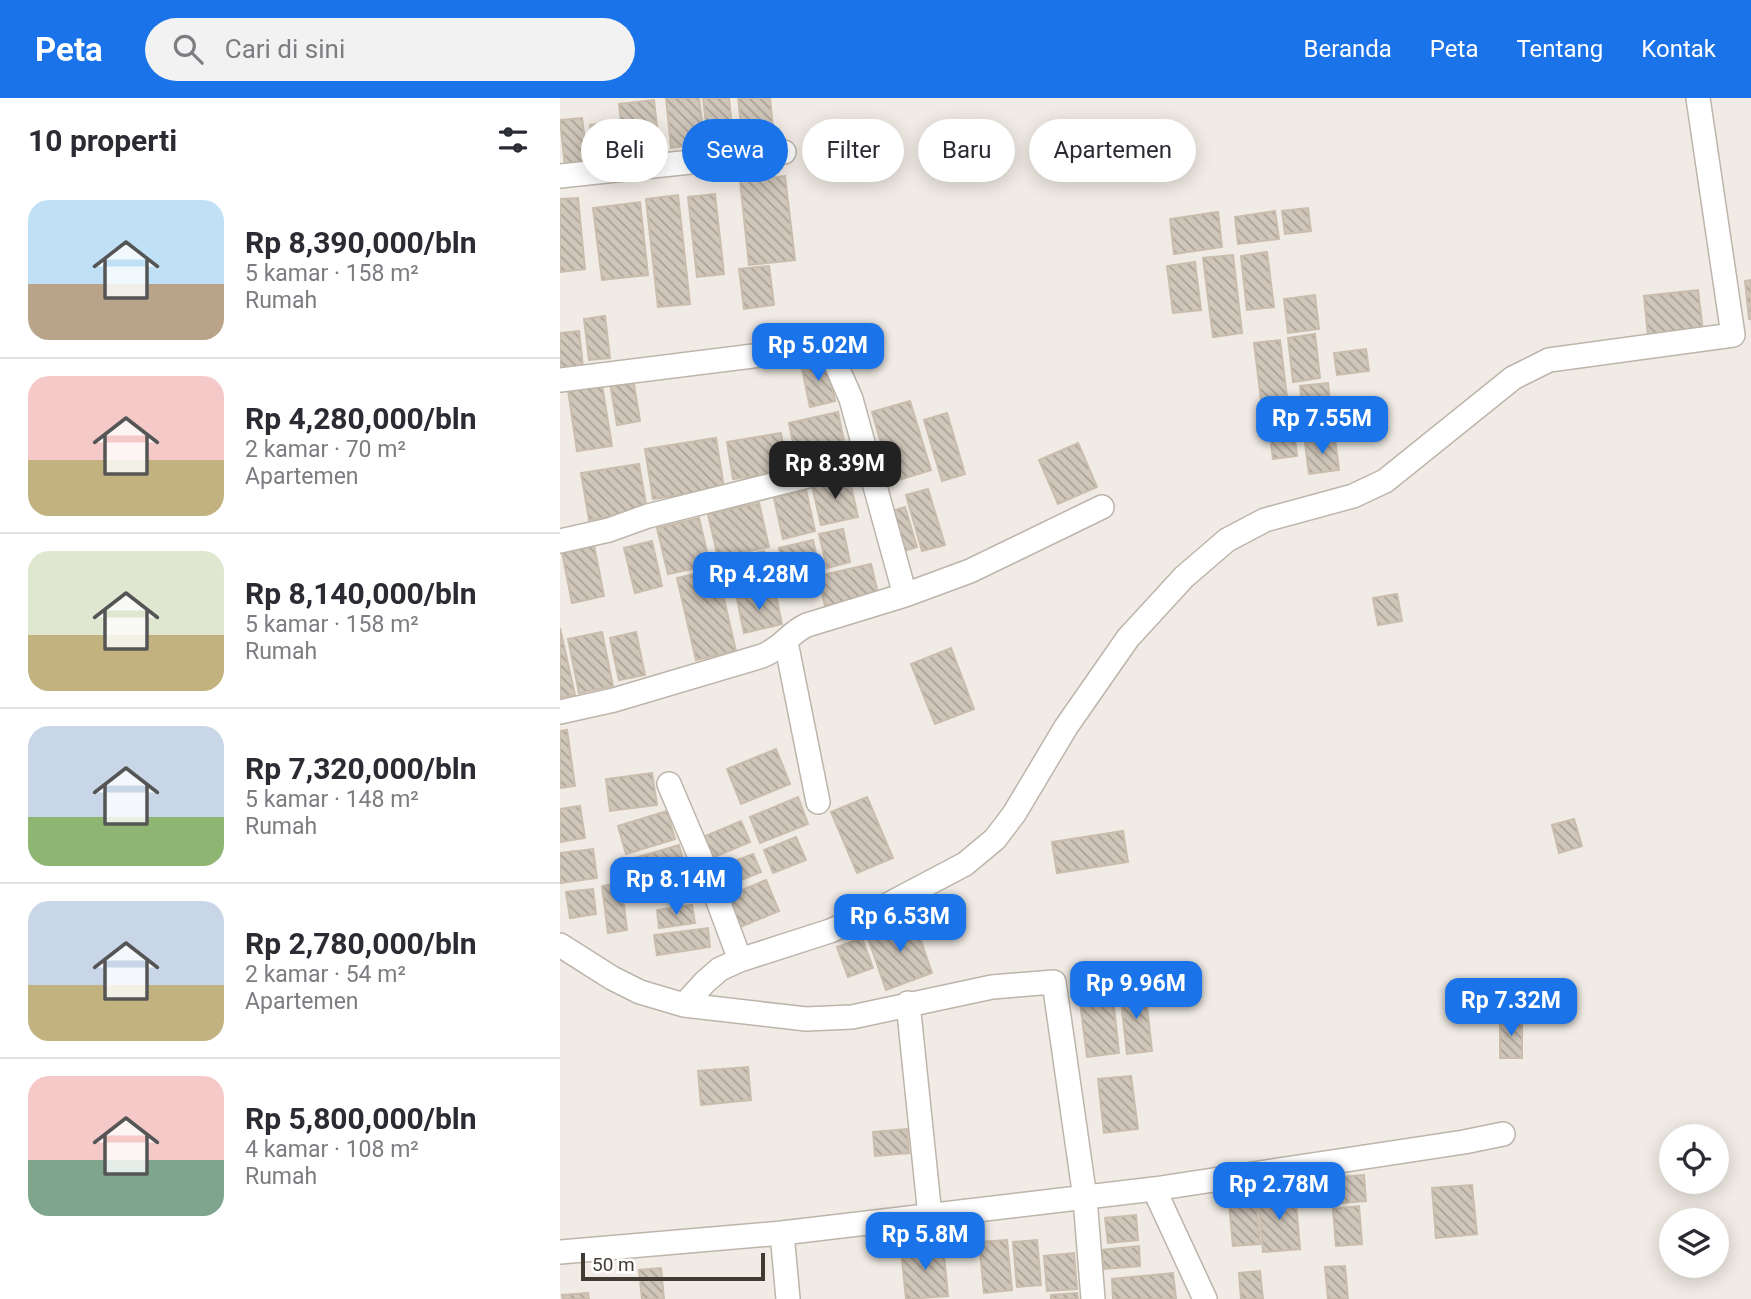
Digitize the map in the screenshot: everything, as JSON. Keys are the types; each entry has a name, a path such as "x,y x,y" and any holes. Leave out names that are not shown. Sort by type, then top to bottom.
{"street":[{"path":"684,1005 712,976 740,960 799,943 876,911 965,864 995,839 1014,814 1066,727 1128,638 1184,577 1227,540 1265,520 1353,496 1385,481 1513,378 1549,360 1733,335 1699,98"},
{"path":"560,176 682,163"},
{"path":"560,380 819,348 831,353 851,399 905,595"},
{"path":"560,541 868,461"},
{"path":"560,712 614,701 762,656 777,650 800,628 970,571 1102,507"},
{"path":"786,642 818,802"},
{"path":"669,784 712,884 740,960"},
{"path":"560,945 612,978 640,992 684,1005 806,1019 852,1017 992,987 1054,982 1085,1198 1093,1299"},
{"path":"908,1003 930,1216"},
{"path":"560,1252 782,1233 1085,1198 1503,1134"},
{"path":"1154,1189 1205,1299"},
{"path":"782,1233 788,1299"}],"building":[{"path":"666,98 699,98 702,119 682,119 682,147 671,148"},
{"path":"703,98 729,98 731,119 705,119"},
{"path":"738,98 770,98 772,119 740,119"},
{"path":"654,100 656,119 621,119 619,104"},
{"path":"582,118 581,165 565,167 560,120"},
{"path":"740,182 786,182 795,260 749,265"},
{"path":"715,194 724,274 697,277 688,197"},
{"path":"678,195 690,304 658,307 646,199"},
{"path":"578,198 585,269 560,272 560,199"},
{"path":"640,202 648,275 602,280 593,208"},
{"path":"1308,208 1311,231 1285,234 1282,211"},
{"path":"1275,211 1279,239 1238,244 1235,217"},
{"path":"1218,212 1222,247 1174,254 1170,219"},
{"path":"1267,252 1274,307 1247,310 1241,256"},
{"path":"1233,255 1242,333 1213,337 1203,258"},
{"path":"1195,262 1201,310 1173,313 1167,266"},
{"path":"769,266 774,305 744,309 739,269"},
{"path":"1751,280 1751,319 1749,319 1745,281"},
{"path":"1698,290 1703,331 1648,336 1644,296"},
{"path":"1315,295 1319,329 1288,333 1284,299"},
{"path":"605,316 610,358 589,360 584,319"},
{"path":"579,331 583,367 560,370 560,333"},
{"path":"1315,334 1320,378 1293,382 1288,338"},
{"path":"1280,340 1287,397 1261,400 1254,343"},
{"path":"1366,349 1369,371 1337,375 1334,353"},
{"path":"826,359 835,401 810,407 801,364"},
{"path":"633,378 640,421 617,425 610,382"},
{"path":"1328,383 1333,428 1306,431 1300,386"},
{"path":"602,385 612,446 577,451 568,390"},
{"path":"910,401 931,470 892,482 872,412"},
{"path":"838,412 847,456 798,467 789,423"},
{"path":"947,413 965,474 942,481 924,420"},
{"path":"1292,416 1297,456 1273,459 1268,419"},
{"path":"781,433 787,471 733,479 727,442"},
{"path":"716,438 724,488 653,499 645,449"},
{"path":"1335,439 1339,470 1309,474 1305,443"},
{"path":"1078,443 1097,487 1058,504 1039,460"},
{"path":"639,464 647,510 589,520 581,473"},
{"path":"849,477 858,517 821,525 812,486"},
{"path":"928,489 945,545 922,551 906,495"},
{"path":"806,490 815,531 783,539 774,498"},
{"path":"759,503 769,547 718,558 708,514"},
{"path":"905,507 917,547 897,553 886,513"},
{"path":"699,518 710,565 668,574 657,528"},
{"path":"843,529 850,562 827,568 819,534"},
{"path":"593,540 604,596 572,603 561,547"},
{"path":"813,540 820,571 785,579 779,548"},
{"path":"652,541 662,586 635,593 624,548"},
{"path":"764,551 771,582 729,592 722,561"},
{"path":"871,564 878,594 825,606 818,576"},
{"path":"717,569 736,651 696,660 677,578"},
{"path":"775,591 782,624 744,633 737,599"},
{"path":"1397,594 1402,621 1378,625 1373,598"},
{"path":"560,628 575,695 560,698"},
{"path":"602,632 613,686 579,693 568,639"},
{"path":"636,632 645,675 619,680 610,638"},
{"path":"951,648 974,709 935,724 911,664"},
{"path":"567,730 575,786 560,788 560,731"},
{"path":"776,749 790,784 741,804 727,769"},
{"path":"652,773 657,805 610,811 606,779"},
{"path":"798,797 808,824 760,843 750,817"},
{"path":"867,797 893,858 857,873 831,812"},
{"path":"580,806 585,838 560,842 560,809"},
{"path":"667,811 675,839 626,854 618,826"},
{"path":"1574,819 1582,846 1559,853 1552,825"},
{"path":"741,821 750,842 712,858 703,837"},
{"path":"1123,831 1128,862 1057,873 1052,842"},
{"path":"796,837 806,860 773,873 764,850"},
{"path":"679,845 685,867 642,880 635,858"},
{"path":"593,849 597,878 560,883 560,853"},
{"path":"753,854 761,872 729,885 722,866"},
{"path":"766,880 779,911 738,928 725,897"},
{"path":"621,883 627,930 608,933 602,886"},
{"path":"593,889 596,914 570,918 566,892"},
{"path":"692,905 695,923 659,928 657,910"},
{"path":"913,918 932,973 886,990 867,935"},
{"path":"708,928 710,947 657,955 654,935"},
{"path":"862,938 873,968 848,977 837,947"},
{"path":"1145,989 1152,1051 1127,1054 1120,992"},
{"path":"1113,998 1119,1053 1087,1057 1080,1002"},
{"path":"1522,1017 1522,1058 1500,1058 1500,1018"},
{"path":"748,1067 751,1100 701,1105 698,1071"},
{"path":"1131,1076 1138,1129 1104,1133 1098,1079"},
{"path":"907,1129 909,1153 875,1156 873,1132"},
{"path":"1335,1171 1338,1200 1312,1203 1309,1173"},
{"path":"1364,1175 1366,1201 1342,1203 1340,1177"},
{"path":"1472,1185 1477,1234 1436,1238 1432,1188"},
{"path":"1295,1192 1300,1249 1263,1252 1258,1195"},
{"path":"1256,1200 1260,1244 1233,1246 1229,1203"},
{"path":"1359,1206 1362,1244 1336,1246 1333,1209"},
{"path":"1136,1215 1138,1240 1108,1243 1105,1218"},
{"path":"1007,1240 1012,1290 984,1293 979,1242"},
{"path":"1037,1240 1041,1285 1017,1287 1013,1242"},
{"path":"943,1245 948,1296 906,1299 901,1249"},
{"path":"1139,1246 1140,1266 1104,1269 1102,1250"},
{"path":"1074,1253 1077,1289 1047,1291 1044,1256"},
{"path":"1345,1266 1348,1299 1328,1299 1325,1267"},
{"path":"661,1268 664,1299 642,1299 639,1270"},
{"path":"1260,1271 1263,1299 1241,1299 1239,1273"},
{"path":"1173,1273 1176,1299 1113,1299 1112,1279"},
{"path":"588,1293 589,1299 563,1299 562,1295"},
{"path":"1077,1293 1078,1299 1051,1299 1051,1295"}]}
